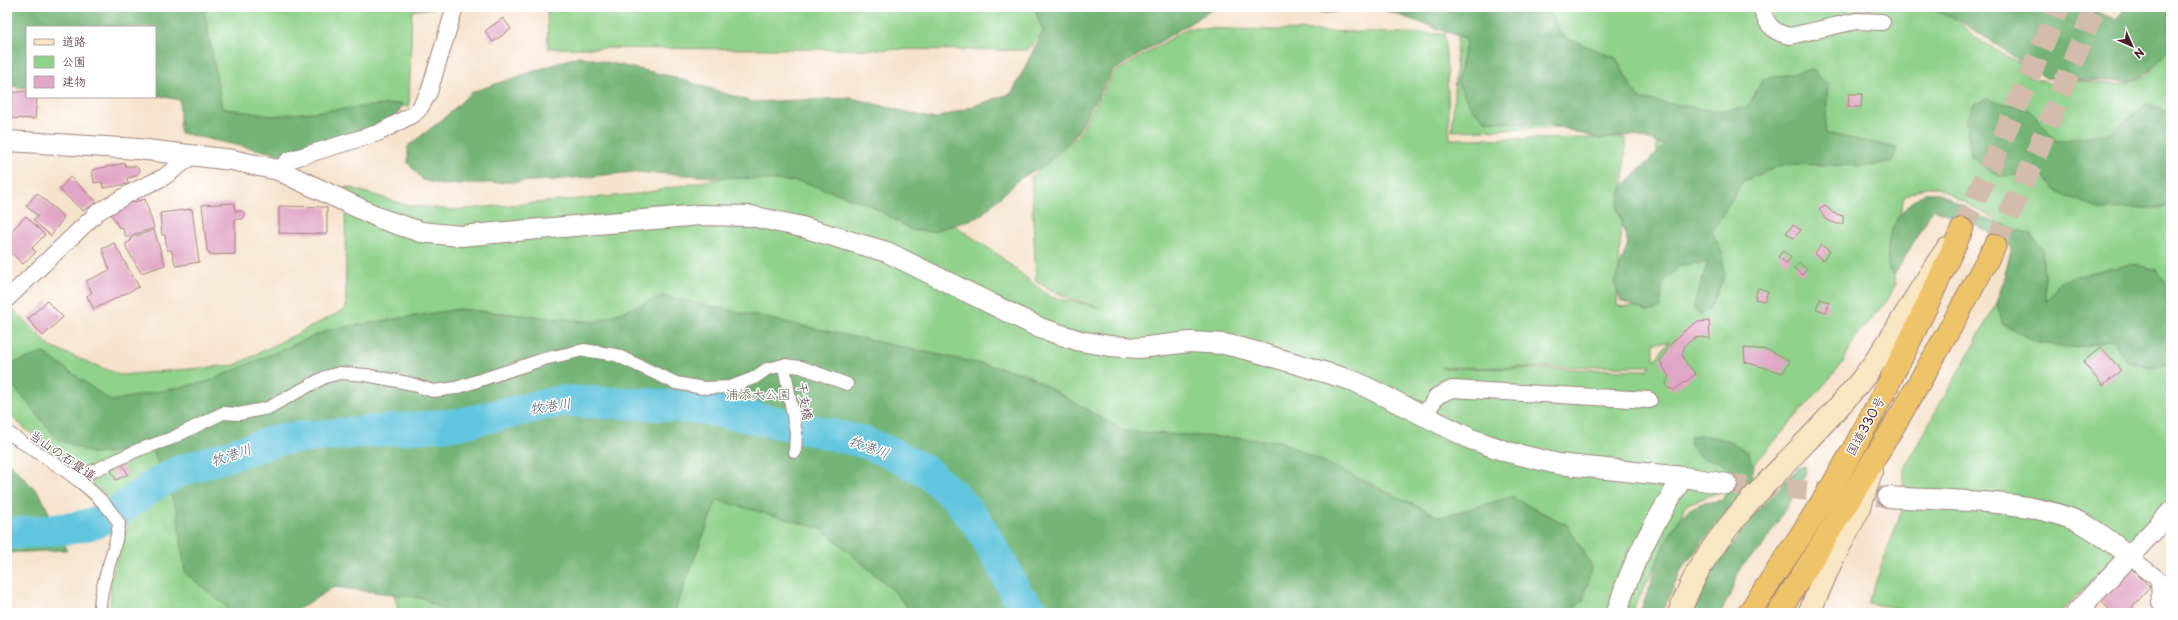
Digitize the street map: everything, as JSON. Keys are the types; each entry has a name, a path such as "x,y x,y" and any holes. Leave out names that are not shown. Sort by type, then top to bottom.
{"highway":[{"name":"国道330号","path":"1749,613 1835,481 1910,342 1962,229"},
{"name":"国道330号","path":"1778,613 1875,460 1947,336 1995,245"}],"main road":[{"path":"1679,613 1699,570 1712,549 1730,526 1838,408 1863,378 1904,319 1928,275 1962,229"},
{"path":"1809,613 1831,562 1860,507 1875,460"}],"street":[{"path":"278,170 289,160 378,133 414,114 420,108 429,92 455,7"},
{"path":"1761,7 1770,27 1781,34 1790,36 1856,21 1882,22"},
{"path":"7,141 138,149 232,160 278,170 382,219 422,232 460,236 700,215 751,216 802,227 887,252 1040,328 1080,341 1110,346 1139,348 1190,342 1224,344 1254,351 1354,380 1471,439 1508,452 1558,464 1683,477 1727,484"},
{"path":"7,299 98,212 132,192 164,177 192,156"},
{"path":"76,479 138,450 170,439 223,413 239,414 268,408 325,377 340,373 366,375 408,383 433,391 456,388 544,358 584,350 616,355 676,383 703,388 730,387 754,378 767,369 785,370 801,367 847,384"},
{"name":"干支橋","path":"785,370 796,433 795,452"},
{"path":"1424,416 1437,396 1452,389 1649,400"},
{"name":"当山の石畳道","path":"7,432 76,479 104,505 119,523 117,541 100,602 100,613"},
{"path":"1617,613 1623,589 1637,556 1656,520 1683,477"},
{"path":"1888,497 2004,504 2041,509 2062,515 2082,523 2102,534 2159,580 2160,603 2171,610"},
{"path":"2076,613 2171,512"}],"green space":[{"path":"7,7 204,7 222,108 271,116 402,103 398,114 381,127 288,156 180,133 180,100 156,95 156,26 26,26 26,88 7,86"},
{"path":"202,7 443,7 412,11 409,106 215,124"},
{"path":"547,7 1063,7 1028,50 548,48"},
{"path":"1034,7 1216,7 1113,71 1077,133 1049,162 1020,179 979,217 931,232 912,230 870,205 803,182 634,172 554,180 442,185 423,180 408,163 408,146 443,119 472,92 579,56 670,76 752,102 851,98 935,119 1012,93 1043,31"},
{"path":"1260,7 1376,7 1327,13"},
{"path":"1376,7 1547,7 1562,36 1616,58 1638,98 1714,111 1747,108 1763,79 1813,70 1828,85 1825,133 1897,148 1892,161 1871,166 1785,164 1743,181 1712,231 1722,253 1725,276 1709,310 1699,314 1693,307 1708,262 1680,265 1663,283 1660,308 1648,312 1621,301 1614,283 1628,243 1617,207 1623,186 1665,145 1633,135 1600,139 1549,124 1486,121 1472,109 1457,82 1467,39"},
{"name":"浦添大公園","path":"1459,7 1949,7 1965,28 1974,36 1994,49 2029,67 2027,75 2065,89 2071,80 2121,85 2146,77 2160,57 2167,7 2171,7 2171,497 2060,613 1923,613 1868,603 1902,510 1904,468 1998,301 2020,233 1936,187 1925,187 1904,197 1889,254 1896,284 1887,301 1857,334 1842,364 1744,476 1717,493 1687,504 1634,607 1633,613 399,613 389,573 270,587 221,613 110,613 111,578 130,517 7,413 7,308 10,306 51,347 120,375 235,365 346,309 345,186 406,205 453,210 638,194 742,174 856,180 921,203 997,254 1050,297 1099,307 1070,299 1036,282 1031,177 1079,134 1114,73 1188,28 1445,34 1450,139 1626,138 1617,306 1658,308 1651,282 1658,124 1452,131","holes":["1669,342 1654,361 1654,343","1650,366 1648,370 1442,368"]},
{"path":"1925,7 2082,7 2116,19 2127,7 2163,7 2167,10 2171,47 2144,76 2127,82 2046,78 1962,22"},
{"path":"1987,99 2029,110 2057,141 2110,133 2146,104 2171,113 2171,206 2158,208 2098,209 2054,190 2042,174 1999,176 1971,157 1966,120 1974,104"},
{"path":"1924,193 1939,193 1984,218 2032,235 2042,249 2046,302 2060,282 2079,275 2132,264 2157,270 2171,290 2171,365 2149,368 2126,361 2113,340 2076,348 2038,343 2002,323 1997,303 2012,247 1975,224 1933,209 1895,274 1889,271 1888,246 1893,226 1905,209"},
{"path":"663,296 1024,373 1124,431 1280,441 1440,517 1511,497 1567,525 1592,566 1583,601 1566,613 912,613 892,589 822,529 717,500 676,607 677,613 446,613 423,598 334,587 292,613 235,613 185,573 177,511 152,448 94,454 57,439 7,378 7,365 44,353 111,401 206,382 331,329 459,309 595,322"},
{"path":"1701,435 1728,440 1748,452 1754,466 1750,487 1729,509 1681,570 1662,613 1640,613 1662,552 1669,536 1678,522 1688,511 1700,504 1722,500 1737,474 1723,463 1701,458 1690,446 1691,436"},
{"path":"7,461 40,494 67,550 7,553"},
{"path":"1805,466 1806,474 1762,548 1741,566 1729,597 1720,613 1693,613 1713,570 1756,512 1798,468"}],"building":[{"path":"1850,7 1867,7 1865,10 1853,10"},
{"path":"503,18 511,29 493,42 485,31"},
{"path":"26,91 26,98 37,98 35,119 7,118 7,93"},
{"path":"1849,94 1862,94 1861,107 1848,107"},
{"path":"125,163 125,166 136,166 140,171 136,176 127,178 128,184 103,188 102,182 94,183 92,170"},
{"path":"70,177 97,202 83,211 59,189"},
{"path":"37,193 64,217 51,236 33,220 38,216 26,206"},
{"path":"145,199 154,228 126,237 122,227 119,228 111,214 127,204"},
{"path":"234,203 235,211 242,211 245,214 243,219 235,219 235,254 210,255 207,250 202,205"},
{"path":"1825,205 1833,213 1843,216 1843,224 1837,224 1825,219 1819,209"},
{"path":"279,206 327,207 327,234 279,233"},
{"path":"192,209 199,262 176,266 171,250 167,250 165,235 162,235 160,213"},
{"path":"26,216 45,235 32,248 36,252 23,264 7,249 7,235"},
{"path":"1793,225 1801,230 1794,238 1786,233"},
{"path":"154,230 165,265 141,273 126,247 126,243 131,241 130,238"},
{"path":"114,243 139,287 94,309 87,296 92,292 86,281 110,270 102,249"},
{"path":"1821,245 1830,251 1823,260 1815,254"},
{"path":"1783,251 1791,257 1787,263 1778,257"},
{"path":"1799,263 1807,269 1802,275 1794,268"},
{"path":"1758,288 1768,291 1765,301 1755,299"},
{"path":"1820,299 1829,302 1826,312 1816,309"},
{"path":"47,301 63,317 43,336 28,319"},
{"path":"1709,321 1710,339 1702,337 1694,338 1685,345 1682,354 1686,363 1696,374 1674,390 1668,388 1666,382 1669,377 1660,361 1671,344 1684,331 1697,322"},
{"path":"2101,347 2121,370 2103,386 2083,362"},
{"path":"1744,348 1769,350 1790,361 1783,373 1745,362"},
{"path":"122,464 128,474 116,480 111,470"},
{"path":"2131,568 2150,587 2132,608 2135,613 2113,613 2100,600"},
{"path":"2171,578 2171,597 2167,595 2168,584"}],"waterway":[{"name":"牧港川","path":"7,534 73,528 94,523 117,512 153,486 177,472 281,439 459,424 561,401 645,404 706,409 781,423 863,442 893,454 927,472 957,498 978,524 1000,561 1017,595 1034,613"}],"tunnel":[{"path":"1962,229 2059,7"},
{"path":"1995,245 2031,167 2095,7"},
{"path":"1727,484 1888,497"}]}
